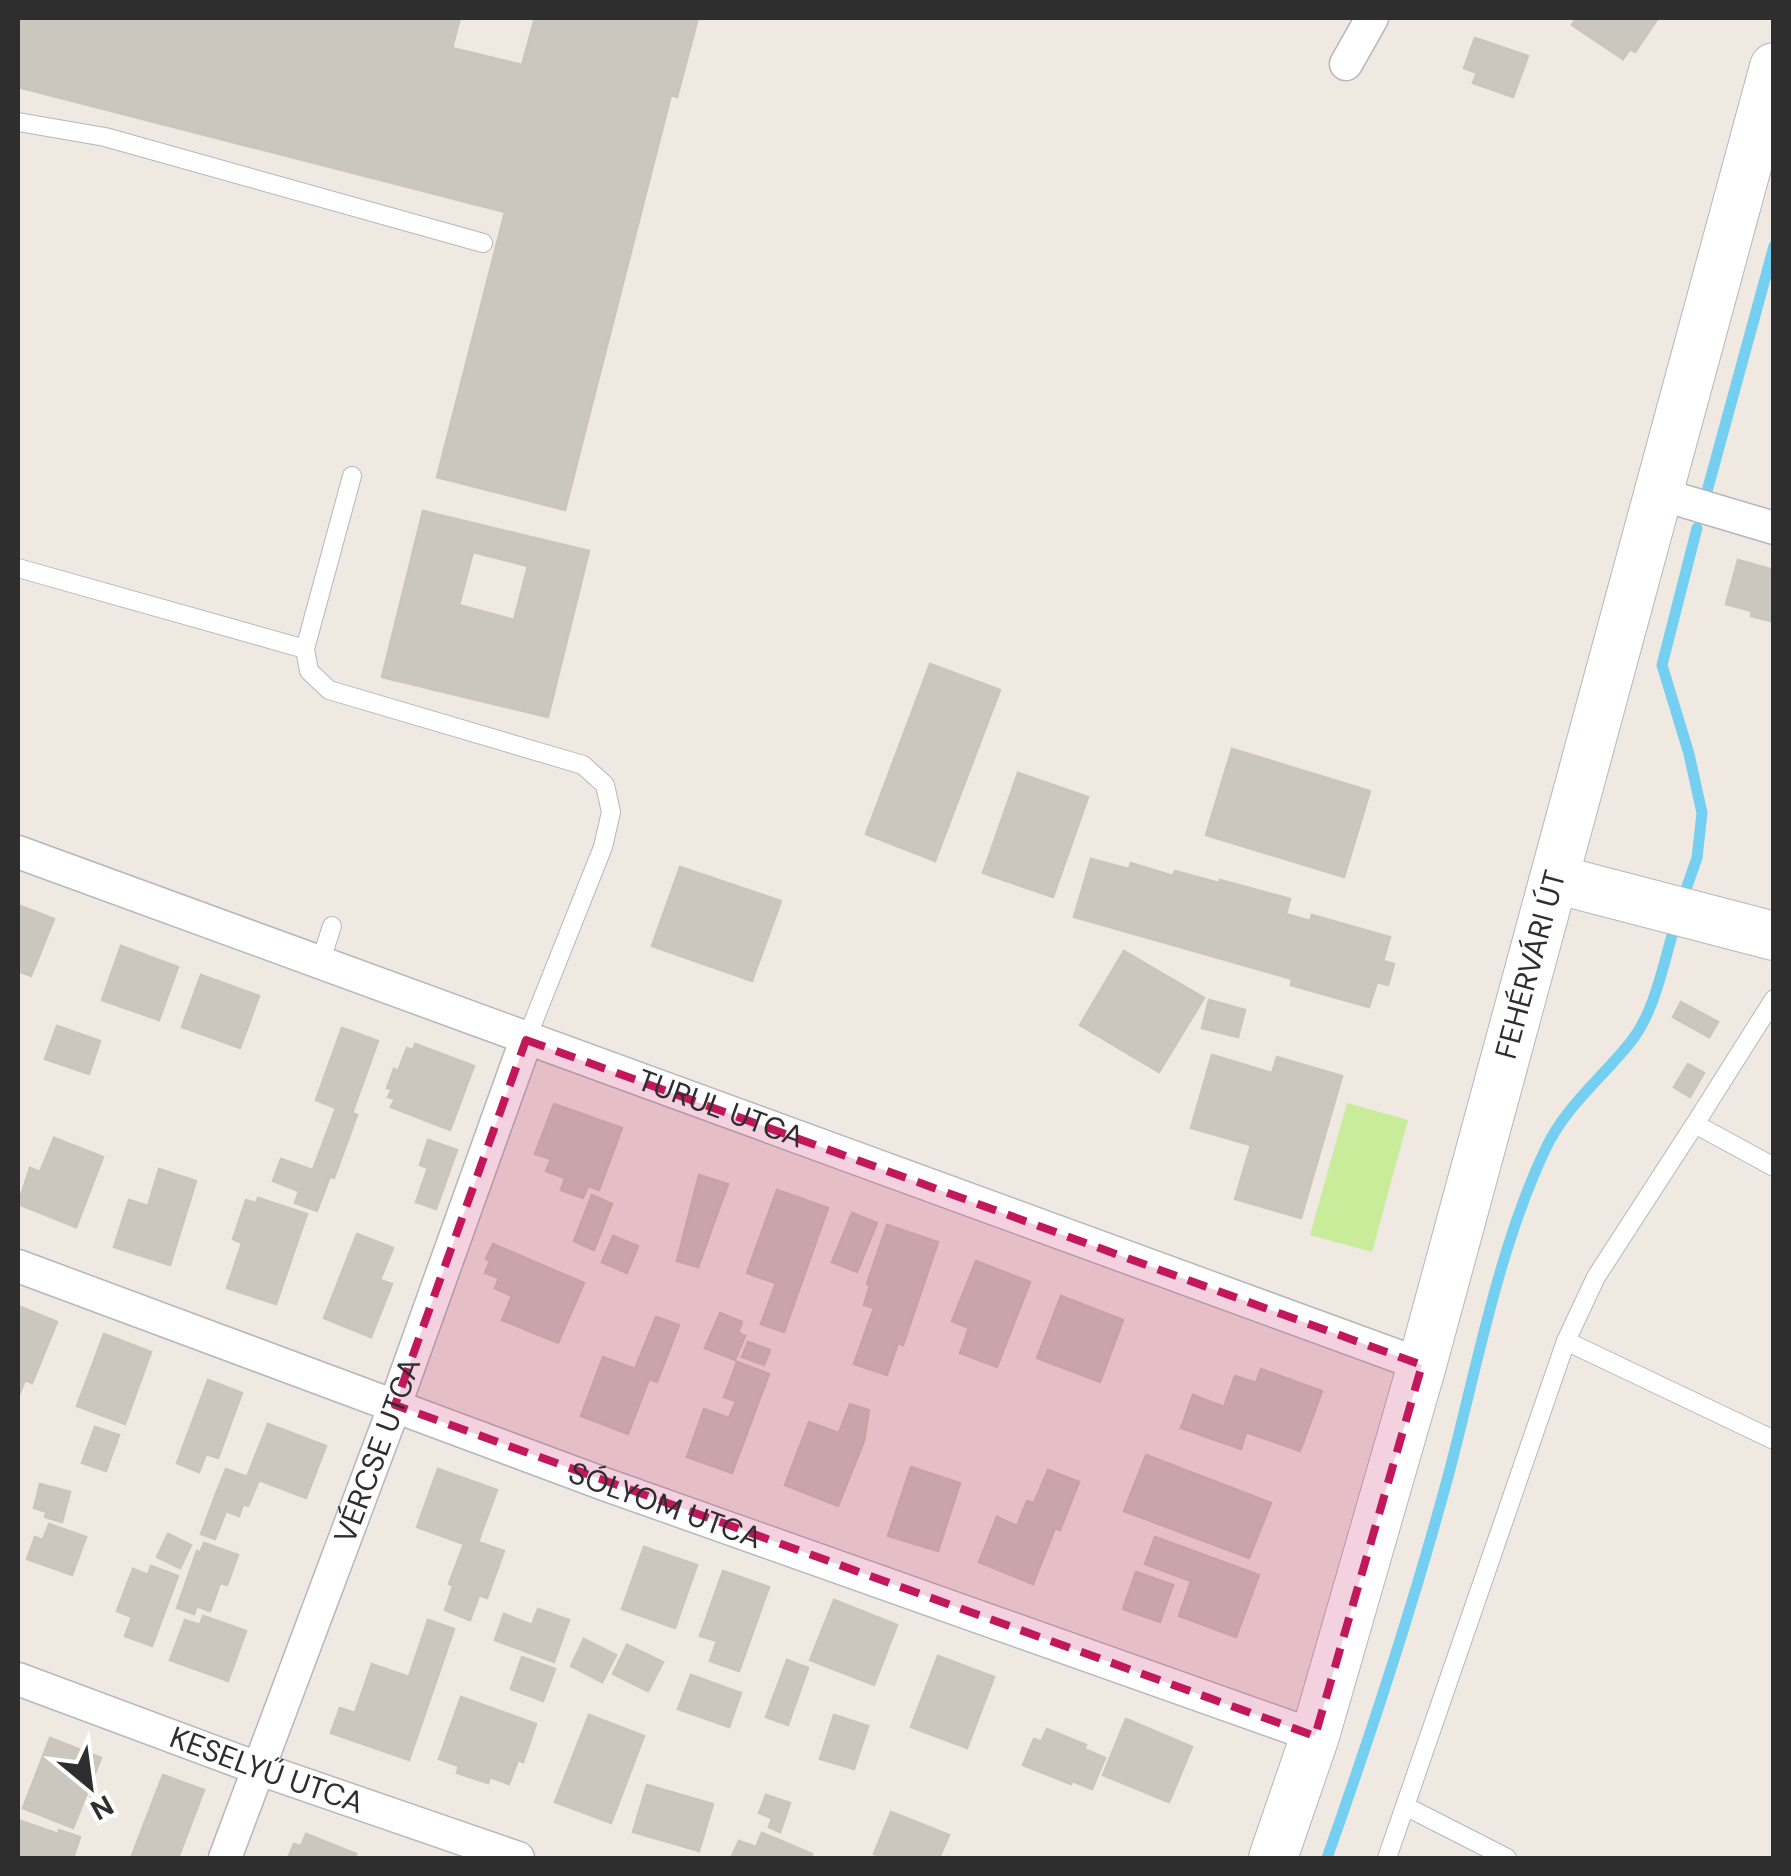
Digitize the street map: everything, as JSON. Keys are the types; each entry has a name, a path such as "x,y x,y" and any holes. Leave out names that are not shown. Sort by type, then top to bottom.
{"main road":[{"name":"FEHÉRVÁRI ÚT","path":"1273,1858 1315,1736 1422,1365 1660,494 1766,124 1774,68"},
{"path":"1555,879 1774,936"}],"street":[{"path":"1346,64 1372,18"},
{"path":"1660,494 1774,528"},
{"name":"TURUL UTCA","path":"18,852 1422,1365"},
{"name":"VÉRCSE UTCA","path":"225,1858 395,1406 526,1040"},
{"name":"SÓLYOM UTCA","path":"18,1266 622,1490 1315,1736"},
{"name":"KESELYŰ UTCA","path":"18,1679 518,1858"}],"lane":[{"path":"18,122 105,137 483,244"},
{"path":"352,476 305,648 309,670 329,690 583,765 605,785 611,812 603,847 526,1040"},
{"path":"18,568 305,648"},
{"path":"320,964 332,926"},
{"path":"1387,1858 1566,1341 1596,1277 1774,999"},
{"path":"1695,1124 1774,1167"},
{"path":"1566,1341 1774,1440"},
{"path":"1406,1807 1507,1858"}],"highlighted area":[{"path":"526,1040 1422,1365 1315,1736 395,1405"}],"green space":[{"path":"1347,1103 1408,1120 1372,1252 1310,1235"}],"building":[{"path":"18,18 460,18 452,48 522,65 535,18 698,18 677,97 671,95 565,510 437,477 505,212 18,87"},
{"path":"1577,18 1658,18 1635,52 1630,49 1623,59 1572,25"},
{"path":"1475,38 1528,56 1513,97 1473,83 1477,73 1464,68"},
{"path":"423,511 589,551 548,717 382,677","holes":["473,552 528,566 514,620 459,605"]},
{"path":"1738,560 1774,570 1774,622 1726,604"},
{"path":"930,664 1000,690 935,861 866,834"},
{"path":"1232,749 1370,791 1344,877 1206,835"},
{"path":"1018,773 1088,797 1053,897 983,873"},
{"path":"1091,859 1129,869 1131,863 1173,876 1175,871 1219,883 1220,880 1290,899 1286,914 1310,921 1312,915 1390,937 1383,961 1394,964 1388,985 1377,982 1369,1007 1291,985 1292,979 1074,917"},
{"path":"680,867 781,901 752,981 652,946"},
{"path":"18,905 54,919 31,976 18,971"},
{"path":"121,946 178,967 159,1020 102,1000"},
{"path":"1124,951 1204,998 1159,1072 1080,1025"},
{"path":"201,975 259,996 240,1048 182,1027"},
{"path":"1209,1000 1245,1010 1238,1037 1202,1028"},
{"path":"1681,1002 1718,1022 1709,1037 1673,1017"},
{"path":"57,1026 100,1041 89,1074 45,1059"},
{"path":"342,1028 378,1041 334,1178 313,1170 336,1108 316,1100"},
{"path":"415,1044 474,1066 450,1130 391,1107 395,1099 388,1097 392,1089 387,1088 394,1069 398,1071 407,1048 413,1050"},
{"path":"1212,1055 1272,1073 1277,1057 1342,1076 1301,1218 1235,1199 1251,1145 1191,1128"},
{"path":"1688,1064 1704,1073 1690,1097 1674,1087"},
{"path":"554,1104 622,1128 599,1190 588,1186 583,1198 561,1190 565,1178 546,1171 551,1159 535,1154"},
{"path":"54,1138 103,1157 76,1227 18,1204 30,1168 40,1172"},
{"path":"428,1140 457,1150 436,1209 416,1202 428,1168 420,1165"},
{"path":"281,1159 330,1176 317,1211 295,1203 299,1191 273,1181"},
{"path":"159,1169 196,1181 170,1265 114,1247 129,1200 148,1206"},
{"path":"699,1175 728,1184 698,1267 677,1261"},
{"path":"777,1190 828,1208 784,1332 761,1324 776,1283 747,1273"},
{"path":"592,1195 612,1204 594,1250 574,1241"},
{"path":"258,1198 307,1214 276,1304 227,1288 242,1243 233,1239 246,1200 256,1203"},
{"path":"852,1213 877,1223 857,1272 832,1262"},
{"path":"887,1225 938,1242 903,1345 898,1343 887,1375 854,1364 874,1308 864,1305 870,1285 867,1284"},
{"path":"357,1234 393,1248 380,1280 392,1284 371,1337 324,1318"},
{"path":"613,1236 638,1246 627,1273 602,1262"},
{"path":"493,1244 584,1283 558,1343 502,1320 512,1296 495,1288 499,1278 485,1273"},
{"path":"976,1261 1030,1282 997,1367 960,1353 969,1328 952,1321"},
{"path":"1061,1296 1123,1320 1100,1382 1037,1358"},
{"path":"18,1306 57,1322 32,1383 25,1380 19,1395"},
{"path":"720,1313 742,1322 738,1333 745,1336 735,1360 705,1348"},
{"path":"656,1317 679,1325 657,1382 649,1379 628,1434 581,1416 603,1357 635,1369"},
{"path":"104,1334 151,1352 125,1424 77,1406"},
{"path":"748,1342 770,1350 764,1365 742,1357"},
{"path":"737,1362 769,1374 732,1473 687,1457 704,1409 729,1418 736,1401 724,1397"},
{"path":"1261,1369 1322,1391 1300,1451 1246,1432 1241,1449 1181,1428 1193,1395 1224,1407 1235,1376 1256,1383"},
{"path":"208,1380 242,1393 218,1458 206,1454 199,1472 177,1463"},
{"path":"850,1404 869,1410 864,1441 838,1506 785,1485 809,1422 839,1433"},
{"path":"268,1424 326,1446 306,1498 259,1480 248,1506 216,1494 226,1469 247,1477"},
{"path":"95,1427 119,1435 106,1471 82,1463"},
{"path":"1146,1455 1271,1503 1249,1558 1124,1511"},
{"path":"911,1467 960,1483 938,1551 888,1536"},
{"path":"438,1469 497,1490 478,1542 504,1551 487,1598 479,1595 470,1620 445,1610 453,1586 449,1584 464,1544 417,1527"},
{"path":"1048,1470 1079,1482 1033,1584 979,1562 997,1517 1017,1526 1027,1501 1034,1503"},
{"path":"40,1484 70,1492 62,1522 45,1517 47,1512 34,1508"},
{"path":"216,1494 243,1504 239,1516 226,1511 215,1539 201,1534"},
{"path":"49,1524 86,1537 72,1575 27,1559 35,1537 43,1540"},
{"path":"168,1534 191,1545 180,1568 157,1557"},
{"path":"1155,1537 1259,1575 1236,1637 1179,1616 1191,1581 1145,1564"},
{"path":"204,1543 238,1555 227,1585 220,1583 210,1611 197,1606 194,1614 177,1608 197,1551 200,1553"},
{"path":"644,1547 697,1565 675,1628 622,1609"},
{"path":"151,1566 178,1576 152,1646 125,1636 132,1617 117,1611 133,1569 148,1575"},
{"path":"723,1571 769,1587 739,1671 710,1661 717,1641 700,1636"},
{"path":"1136,1572 1173,1585 1160,1622 1123,1609"},
{"path":"834,1600 897,1625 874,1685 810,1660"},
{"path":"538,1609 569,1620 554,1662 495,1640 504,1614 532,1625"},
{"path":"203,1616 246,1631 228,1681 170,1660 185,1620 200,1625"},
{"path":"428,1620 454,1629 409,1760 331,1733 340,1708 355,1713 372,1664 409,1677"},
{"path":"584,1639 616,1655 602,1682 571,1666"},
{"path":"627,1645 663,1662 648,1691 613,1674"},
{"path":"938,1656 994,1677 967,1748 911,1727"},
{"path":"522,1657 555,1669 543,1701 511,1689"},
{"path":"787,1660 808,1668 788,1725 766,1717"},
{"path":"691,1675 741,1693 729,1727 678,1709"},
{"path":"461,1697 536,1724 523,1762 518,1760 509,1784 490,1777 488,1783 457,1773 459,1766 439,1759"},
{"path":"589,1715 644,1736 611,1823 555,1802"},
{"path":"834,1715 868,1726 854,1769 820,1759"},
{"path":"1126,1719 1192,1747 1169,1802 1103,1775"},
{"path":"1047,1729 1086,1745 1084,1749 1105,1758 1092,1789 1023,1765 1034,1739 1041,1742"},
{"path":"50,1738 101,1758 73,1828 23,1808"},
{"path":"163,1775 204,1790 178,1858 131,1858"},
{"path":"647,1785 713,1804 699,1851 633,1832"},
{"path":"766,1795 790,1803 780,1832 769,1827 772,1818 759,1813"},
{"path":"891,1812 949,1835 939,1858 885,1858 874,1854"},
{"path":"18,1820 80,1837 73,1858 18,1856"},
{"path":"762,1833 812,1854 810,1858 731,1858 739,1841 756,1847"},
{"path":"306,1834 356,1854 354,1858 288,1858 294,1844 301,1846"}],"waterway":[{"path":"1706,495 1774,246"},
{"path":"1686,889 1697,858 1702,813 1662,665 1697,528"},
{"path":"1327,1858 1422,1567 1490,1307 1529,1187 1562,1120 1638,1032 1656,991 1673,932"}]}
